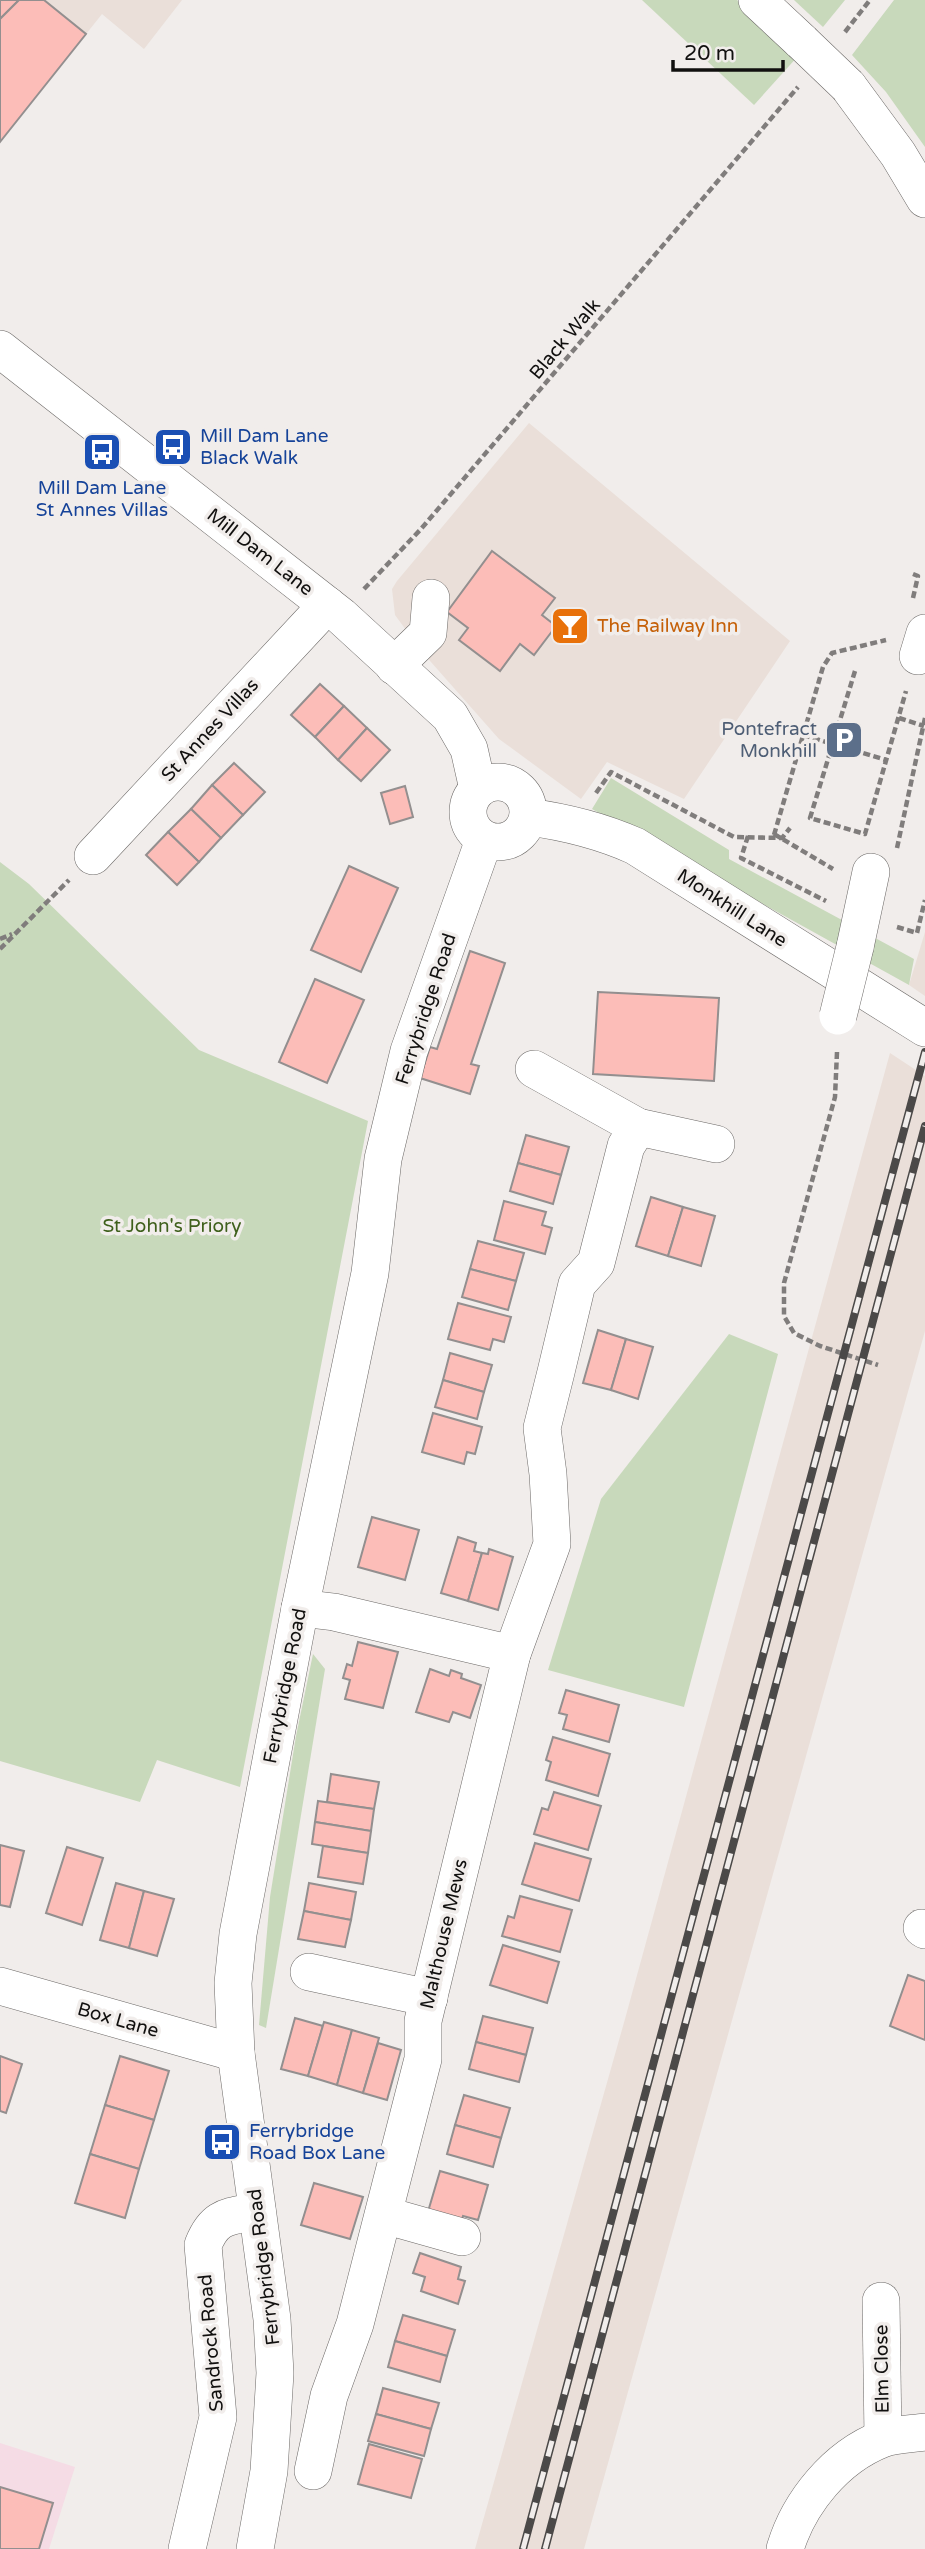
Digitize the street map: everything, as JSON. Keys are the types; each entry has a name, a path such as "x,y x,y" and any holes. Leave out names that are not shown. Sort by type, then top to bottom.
{"street":[{"path":"757,0 804,60 848,86 898,153 925,199"},
{"name":"Mill Dam Lane","path":"0,349 334,610 450,716 469,749 478,789"},
{"path":"394,666 428,633 430,598"},
{"name":"St Annes Villas","path":"93,856 334,610"},
{"path":"497,782 517,789 528,806 525,827 510,841 500,843 484,840 469,824 468,804 478,789 497,782"},
{"name":"Monkhill Lane","path":"528,817 581,825 635,846 925,1028"},
{"name":"Ferrybridge Road","path":"256,2549 269,2471 275,2373 272,2319 236,2053 233,1983 238,1934 300,1608 370,1273 383,1159 409,1051 484,840"},
{"path":"838,1016 878,870"},
{"path":"534,1069 638,1127 716,1144"},
{"name":"Malthouse Mews","path":"313,2471 329,2396 355,2324 424,2059 423,2021 512,1654 552,1544 542,1428 577,1284 596,1263 626,1146 638,1127"},
{"path":"300,1608 334,1612 512,1654"},
{"path":"309,1972 429,1998"},
{"name":"Box Lane","path":"0,1986 236,2053"},
{"name":"Sandrock Road","path":"187,2549 218,2417 203,2245 210,2227 221,2220 257,2211"},
{"path":"384,2215 462,2237"},
{"name":"Elm Close","path":"881,2301 883,2438"},
{"path":"785,2549 800,2513 822,2482 848,2459 883,2438 925,2432"}],"path":[{"path":"844,33 870,0"},
{"name":"Black Walk","path":"334,610 421,529 804,60"},
{"path":"855,671 810,818 865,834 899,718 914,653 918,576 914,574"},
{"path":"773,836 823,667 832,653 914,653"},
{"path":"899,718 924,726"},
{"path":"611,772 734,837 782,838 851,880 878,870 925,718"},
{"path":"803,735 886,760"},
{"path":"782,838 790,828"},
{"path":"0,949 93,856"},
{"path":"0,939 16,932"},
{"path":"838,1016 835,1097 784,1283 784,1316 794,1333 820,1346 878,1365"}],"shaded area":[{"path":"0,0 182,0 144,49 102,14 0,142"},
{"path":"529,423 790,641 684,799 607,762 581,799 499,739 423,653 395,615 392,589 397,581"},
{"path":"925,932 925,996 909,985"},
{"path":"890,1053 925,1076 925,1331 584,2549 475,2549 625,2019"},
{"path":"0,2443 75,2467 49,2549 0,2549"}],"green space":[{"path":"642,0 737,0 799,55 754,105"},
{"path":"794,0 845,0 823,27"},
{"path":"894,0 925,0 925,147 886,92 852,55"},
{"path":"611,778 729,850 729,859 914,959 909,985 592,809"},
{"name":"St John's Priory","path":"0,862 29,884 199,1050 368,1121 240,1787 157,1760 140,1802 0,1761"},
{"path":"729,1334 778,1354 684,1707 548,1670 601,1499"},
{"path":"313,1654 325,1669 266,2028 259,2025 270,1897 296,1736"}],"building":[{"path":"0,0 19,0 0,19"},
{"path":"19,0 44,0 86,34 0,142 0,19"},
{"path":"492,551 555,598 542,615 556,626 534,655 520,644 500,671 459,640 468,628 447,612"},
{"path":"320,684 344,706 315,737 291,715"},
{"path":"344,706 367,728 338,760 315,737"},
{"path":"367,728 390,750 361,781 338,760"},
{"path":"234,763 265,792 243,815 212,785"},
{"path":"212,785 243,815 221,838 191,809"},
{"path":"405,786 413,817 390,824 381,793"},
{"path":"191,809 221,838 199,862 168,832"},
{"path":"168,832 199,862 177,885 146,855"},
{"path":"349,866 398,888 361,972 311,950"},
{"path":"470,951 505,963 471,1064 479,1066 470,1094 420,1078 430,1047 437,1049"},
{"path":"315,979 364,1000 327,1083 279,1062"},
{"path":"598,992 719,998 714,1081 593,1074"},
{"path":"526,1135 569,1147 561,1175 518,1163"},
{"path":"518,1163 561,1175 553,1204 510,1191"},
{"path":"651,1197 683,1207 668,1256 636,1246"},
{"path":"504,1201 546,1212 542,1225 552,1228 545,1254 494,1240"},
{"path":"683,1207 715,1216 701,1266 668,1256"},
{"path":"478,1241 524,1253 516,1281 470,1269"},
{"path":"470,1269 516,1281 508,1310 462,1297"},
{"path":"458,1303 511,1317 504,1342 493,1339 490,1350 448,1339"},
{"path":"598,1330 626,1339 611,1390 583,1383"},
{"path":"626,1339 653,1347 638,1399 611,1390"},
{"path":"450,1353 492,1365 484,1392 443,1380"},
{"path":"443,1380 484,1392 477,1419 435,1407"},
{"path":"433,1413 482,1427 475,1454 467,1452 464,1464 422,1452"},
{"path":"372,1517 419,1530 405,1580 358,1567"},
{"path":"458,1537 476,1543 474,1551 482,1553 468,1601 441,1593"},
{"path":"489,1549 513,1557 498,1610 468,1601 482,1553 488,1554"},
{"path":"358,1642 398,1652 383,1708 345,1699 350,1680 343,1678 347,1664 352,1666"},
{"path":"430,1669 449,1676 451,1670 462,1674 461,1678 481,1685 470,1718 453,1712 449,1722 416,1712"},
{"path":"566,1690 619,1705 609,1742 563,1729 567,1715 559,1713"},
{"path":"553,1737 610,1754 598,1796 546,1780 551,1762 546,1760"},
{"path":"331,1774 379,1782 374,1809 327,1802"},
{"path":"554,1792 601,1806 588,1850 534,1834 542,1808 548,1810"},
{"path":"318,1801 374,1809 371,1831 315,1822"},
{"path":"315,1822 371,1831 368,1853 312,1844"},
{"path":"535,1843 591,1859 579,1901 522,1884"},
{"path":"0,1845 24,1851 10,1907 0,1905"},
{"path":"323,1846 368,1853 363,1884 318,1877"},
{"path":"67,1847 103,1858 82,1925 46,1913"},
{"path":"116,1883 144,1891 129,1948 100,1940"},
{"path":"309,1883 356,1892 351,1920 304,1911"},
{"path":"144,1891 174,1899 157,1956 129,1948"},
{"path":"520,1896 572,1910 560,1952 502,1936 508,1916 514,1918"},
{"path":"304,1911 351,1920 345,1947 298,1939"},
{"path":"503,1945 559,1962 547,2003 490,1985"},
{"path":"908,1975 925,1981 925,2040 890,2026"},
{"path":"483,2016 533,2028 526,2055 476,2042"},
{"path":"295,2018 323,2026 308,2076 281,2069"},
{"path":"324,2022 352,2030 337,2085 308,2076"},
{"path":"352,2030 379,2038 363,2093 337,2085"},
{"path":"476,2042 526,2055 519,2082 469,2069"},
{"path":"378,2043 401,2050 387,2100 363,2093"},
{"path":"0,2056 22,2064 6,2113 0,2111"},
{"path":"120,2056 169,2071 154,2120 105,2105"},
{"path":"464,2095 510,2108 501,2138 455,2125"},
{"path":"105,2105 154,2120 139,2169 90,2154"},
{"path":"455,2125 501,2138 493,2167 447,2154"},
{"path":"90,2154 139,2169 125,2218 75,2203"},
{"path":"440,2171 488,2185 478,2220 463,2216 460,2225 427,2215"},
{"path":"314,2183 363,2197 350,2239 301,2225"},
{"path":"420,2253 461,2267 458,2279 465,2281 458,2304 421,2291 425,2277 413,2273"},
{"path":"403,2315 455,2330 447,2356 395,2341"},
{"path":"395,2341 447,2356 440,2382 388,2367"},
{"path":"383,2388 439,2403 431,2429 376,2414"},
{"path":"376,2414 431,2429 424,2456 368,2441"},
{"path":"369,2444 422,2459 411,2498 358,2484"},
{"path":"0,2487 53,2503 39,2549 0,2549"}],"railway":[{"path":"523,2549 925,1052"},
{"path":"545,2549 925,1126"}],"place":[{"name":"Mill Dam Lane Black Walk","path":"173,447"},
{"name":"Mill Dam Lane St Annes Villas","path":"102,452"},
{"name":"The Railway Inn","path":"570,626"},
{"name":"Pontefract Monkhill","path":"844,740"},
{"name":"Ferrybridge Road Box Lane","path":"222,2142"}]}
